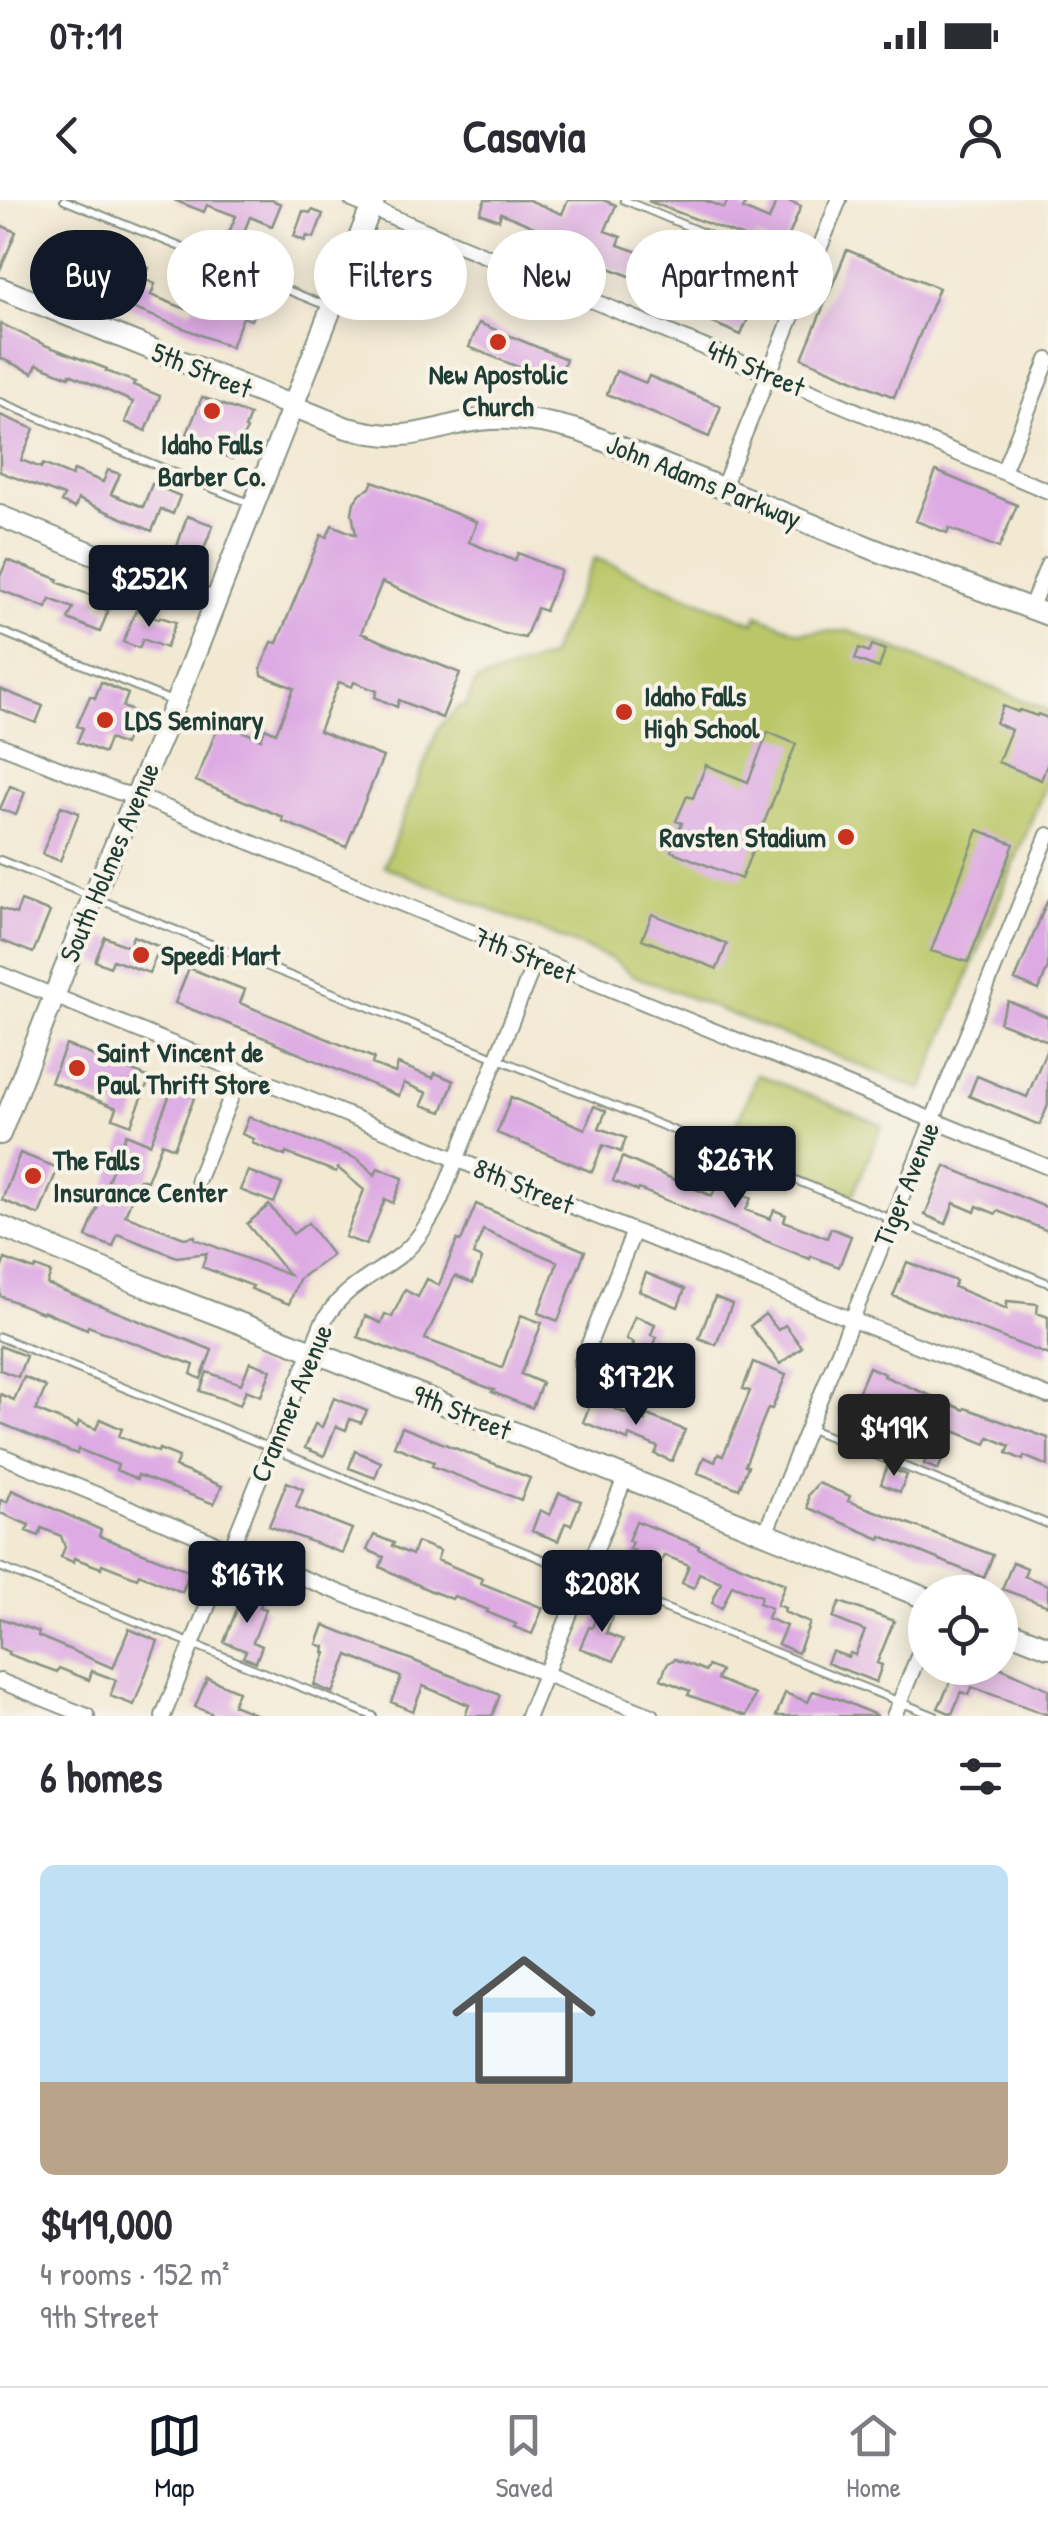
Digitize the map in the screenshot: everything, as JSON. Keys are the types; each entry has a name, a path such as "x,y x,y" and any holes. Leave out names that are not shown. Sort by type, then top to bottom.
{"street":[{"path":"827,230 839,200"},
{"name":"South Holmes Avenue","path":"357,230 366,203"},
{"name":"4th Street","path":"366,203 1048,491"},
{"name":"5th Street","path":"0,288 292,407"},
{"name":"South Holmes Avenue","path":"0,1134 8,1091 54,996 176,702 327,320"},
{"path":"723,487 790,320"},
{"path":"1003,472 1048,360"},
{"name":"John Adams Parkway","path":"292,407 374,434 403,435 504,418 553,423 1039,612"},
{"path":"0,516 214,603"},
{"path":"1039,612 1048,565"},
{"name":"7th Street","path":"0,746 136,796 1048,1167"},
{"name":"Tiger Avenue","path":"766,1534 1048,835"},
{"name":"Cranmer Avenue","path":"163,1716 332,1306 349,1288 400,1256 427,1227 536,960"},
{"name":"8th Street","path":"0,974 1048,1396"},
{"path":"198,1179 241,1072"},
{"name":"9th Street","path":"0,1226 908,1591"},
{"path":"580,1364 634,1231"},
{"path":"0,1455 652,1716"},
{"path":"528,1716 624,1478"},
{"path":"1018,1635 1048,1647"},
{"path":"0,1681 88,1716"},
{"path":"897,1709 908,1682"}],"lane":[{"path":"64,200 314,301"},
{"path":"624,200 697,230"},
{"path":"0,402 254,504"},
{"path":"0,631 176,702"},
{"path":"0,860 1048,1283"},
{"path":"0,1337 897,1709 935,1716"},
{"path":"807,1428 1048,1524"},
{"path":"0,1567 372,1716"}],"green space":[{"name":"Ravsten Stadium","path":"595,558 754,623 757,615 799,632 850,631 1048,710 1048,779 922,1090 632,975 614,960 384,866 439,727 460,706 465,707 476,682 549,657"},
{"path":"757,1074 882,1125 853,1195 728,1145"}],"building":[{"path":"174,200 272,200 281,204 272,226 250,217 245,230 230,230 236,216 207,205 204,212"},
{"path":"485,200 529,200 562,214 568,200 603,200 616,205 605,230 541,230 501,213 499,220 480,213"},
{"path":"704,200 724,208 728,200 747,200 743,209 769,220 777,200 801,206 791,230 725,230 648,201"},
{"path":"312,210 323,214 314,238 307,236 305,241 294,236 303,211"},
{"path":"0,225 16,232 0,270"},
{"path":"606,231 621,237 618,245 626,248 626,275 606,267"},
{"path":"847,250 939,288 894,397 802,358 818,320 833,320 833,284"},
{"path":"147,280 155,284 151,295 167,301 167,320 242,320 231,347 147,314"},
{"path":"706,320 747,320 741,335"},
{"path":"0,323 160,396 146,431 125,422 133,402 70,374 69,377 37,364 33,373 0,358"},
{"path":"479,323 566,359 557,383 469,347"},
{"path":"616,371 646,383 649,376 721,406 709,437 607,394"},
{"path":"202,397 250,415 232,459 205,448 207,442 187,434"},
{"path":"0,415 34,429 21,460 72,476 74,470 103,482 108,470 120,474 111,494 143,507 152,484 180,496 173,514 161,509 152,531 78,499 75,508 61,502 64,496 0,472"},
{"path":"936,471 1017,505 999,548 949,528 947,533 916,521"},
{"path":"373,481 477,522 469,542 515,561 518,553 561,571 545,611 537,608 525,638 501,633 382,582 361,633 460,673 442,718 399,700 397,707 375,697 377,691 354,682 352,687 339,682 319,731 383,757 346,847 196,781 220,722 261,739 265,728 276,733 294,688 262,675 261,668 272,642 277,643 321,535 327,537 332,525 356,535 354,502"},
{"path":"187,516 213,525 199,562 175,553"},
{"path":"7,560 100,599 96,606 108,611 100,632 68,619 73,608 50,599 47,608 0,590"},
{"path":"136,610 176,622 166,648 143,639 139,648 123,642"},
{"path":"872,645 885,650 879,668 855,659 859,648 869,652"},
{"path":"101,682 128,694 123,707 136,712 132,736 128,734 124,745 109,739 104,753 77,742 83,728 77,726"},
{"path":"0,689 43,706 36,723 0,709"},
{"path":"1003,706 1048,718 1048,763 1041,780 998,762 1011,730 996,723"},
{"path":"768,732 796,744 741,879 671,851 682,823 676,821 687,796 693,798 706,765 748,782"},
{"path":"10,786 25,792 16,815 0,809"},
{"path":"61,806 79,813 60,861 42,854"},
{"path":"978,830 1014,844 968,962 931,951"},
{"path":"1048,899 1048,967 1039,990 1015,980"},
{"path":"21,901 50,912 33,953 0,940 0,908 16,914"},
{"path":"652,914 727,944 717,969 642,939"},
{"path":"133,936 160,947 149,973 113,960 110,967 95,961 105,937 129,947"},
{"path":"189,968 245,990 240,1003 374,1058 372,1064 395,1073 398,1064 433,1078 435,1073 454,1081 442,1112 422,1105 427,1093 404,1083 399,1096 175,1003"},
{"path":"1008,1001 1048,1017 1048,1041 999,1022"},
{"path":"66,1045 150,1078 131,1125 113,1118 117,1108 51,1082"},
{"path":"1048,1046 1048,1105 1040,1125 969,1096 977,1076 1027,1097"},
{"path":"173,1087 195,1096 174,1148 162,1143 147,1181 140,1179 125,1215 184,1238 195,1236 289,1275 247,1224 269,1205 293,1234 308,1223 332,1255 299,1279 289,1304 202,1267 207,1253 177,1257 118,1234 113,1247 86,1237 126,1134 150,1144"},
{"path":"511,1097 585,1129 594,1106 606,1111 599,1128 626,1138 621,1152 603,1145 592,1172 497,1133"},
{"path":"249,1117 358,1159 375,1175 378,1168 403,1178 393,1203 385,1199 366,1245 345,1237 364,1190 338,1168 336,1172 252,1143 254,1139 242,1134"},
{"path":"20,1153 58,1168 39,1215 2,1200"},
{"path":"622,1157 712,1196 726,1159 743,1166 734,1191 751,1198 746,1210 770,1219 774,1210 786,1215 784,1221 827,1238 831,1228 851,1236 839,1267 613,1181"},
{"path":"945,1166 1048,1208 1048,1231 998,1211 996,1214 977,1206 975,1212 954,1203 946,1224 925,1215"},
{"path":"248,1171 282,1184 274,1203 240,1190"},
{"path":"476,1204 585,1251 558,1321 538,1313 558,1262 483,1230 473,1255 482,1259 473,1283 455,1276 425,1339 502,1368 521,1315 542,1323 521,1374 542,1383 532,1408 358,1337 365,1316 381,1323 385,1314 392,1317 405,1290 418,1297 427,1279 439,1285"},
{"path":"5,1259 51,1273 47,1284 212,1350 201,1379 191,1374 194,1365 0,1296 0,1272"},
{"path":"907,1262 956,1281 954,1287 1007,1309 1007,1301 1038,1304 1037,1313 1048,1317 1048,1355 893,1296"},
{"path":"646,1273 685,1289 678,1307 639,1291"},
{"path":"715,1297 732,1304 716,1345 699,1338"},
{"path":"765,1314 778,1330 785,1325 802,1347 780,1364 750,1326"},
{"path":"635,1316 655,1324 651,1335 657,1337 649,1357 631,1350 634,1343 626,1339"},
{"path":"0,1346 26,1356 18,1377 0,1370"},
{"path":"250,1362 271,1370 261,1396 246,1390 240,1405 200,1391 207,1372 241,1384"},
{"path":"753,1362 786,1375 772,1409 768,1408 739,1489 698,1473 704,1457 715,1462 718,1454 723,1456 750,1391 743,1389"},
{"path":"869,1367 964,1410 1048,1438 1048,1466 1007,1453 1010,1446 989,1437 986,1444 954,1431 938,1470 924,1464 938,1427 875,1399 869,1414 852,1407"},
{"path":"24,1377 46,1387 36,1410 77,1427 79,1422 96,1429 100,1419 122,1429 119,1436 179,1457 175,1467 222,1486 214,1504 138,1475 137,1479 116,1470 118,1465 78,1449 77,1454 0,1423 0,1394 14,1400"},
{"path":"334,1398 367,1411 361,1423 350,1419 346,1430 336,1426 324,1456 305,1448 315,1424 322,1427"},
{"path":"592,1400 645,1421 647,1415 685,1430 672,1461 655,1454 658,1447 583,1422"},
{"path":"402,1427 530,1478 521,1500 432,1466 434,1462 394,1446"},
{"path":"355,1451 381,1462 375,1478 349,1468"},
{"path":"887,1467 907,1475 900,1492 881,1484"},
{"path":"287,1482 303,1489 296,1507 352,1529 342,1553 269,1526"},
{"path":"818,1483 850,1496 848,1501 993,1555 985,1575 977,1575 808,1508 808,1495"},
{"path":"12,1490 101,1530 99,1536 190,1571 182,1592 139,1574 137,1578 102,1564 101,1568 61,1557 65,1547 61,1536 42,1528 39,1536 26,1531 29,1525 0,1513 0,1500 7,1502"},
{"path":"559,1493 581,1501 571,1525 565,1523 558,1541 532,1531 540,1510 550,1515"},
{"path":"636,1521 785,1584 777,1605 810,1623 798,1653 778,1644 786,1626 767,1618 771,1608 759,1603 761,1596 732,1585 722,1608 712,1603 721,1582 699,1573 694,1588 682,1583 689,1565 664,1555 652,1585 624,1574 634,1550 629,1549 632,1542 628,1541"},
{"path":"374,1535 412,1555 417,1542 440,1551 437,1560 543,1608 532,1634 488,1610 431,1591 380,1567 384,1557 367,1550"},
{"path":"1013,1562 1027,1568 1024,1576 1048,1585 1048,1606 1018,1595 1018,1575 1008,1575"},
{"path":"244,1591 263,1599 260,1607 266,1609 253,1642 262,1646 256,1662 243,1657 246,1651 224,1642"},
{"path":"840,1602 894,1621 877,1663 882,1665 876,1682 827,1663 832,1651 848,1657 850,1653 855,1655 865,1631 833,1618"},
{"path":"601,1603 616,1608 606,1633 623,1640 614,1661 580,1648"},
{"path":"0,1618 113,1668 129,1629 158,1641 134,1705 110,1696 116,1680 92,1671 89,1680 8,1654 0,1648"},
{"path":"324,1625 500,1695 492,1716 465,1716 469,1705 423,1686 413,1711 391,1702 401,1677 348,1655 333,1693 314,1685 326,1653 325,1647 317,1644"},
{"path":"675,1659 706,1671 708,1666 721,1671 717,1679 755,1695 746,1716 688,1695 690,1691 661,1679 667,1664"},
{"path":"1018,1675 1048,1689 1048,1715 972,1687 969,1695 961,1692 952,1714 938,1708 949,1685 1018,1685"},
{"path":"207,1678 238,1691 233,1705 260,1716 210,1716 211,1713 195,1707"},
{"path":"813,1691 878,1716 776,1716 785,1693 808,1702"}],"place":[{"name":"New Apostolic Church","path":"498,342"},
{"name":"Idaho Falls Barber Co.","path":"212,411"},
{"name":"Idaho Falls High School","path":"624,712"},
{"name":"LDS Seminary","path":"105,720"},
{"name":"Ravsten Stadium","path":"846,837"},
{"name":"Speedi Mart","path":"141,955"},
{"name":"Saint Vincent de Paul Thrift Store","path":"77,1068"},
{"name":"The Falls Insurance Center","path":"33,1176"}]}
